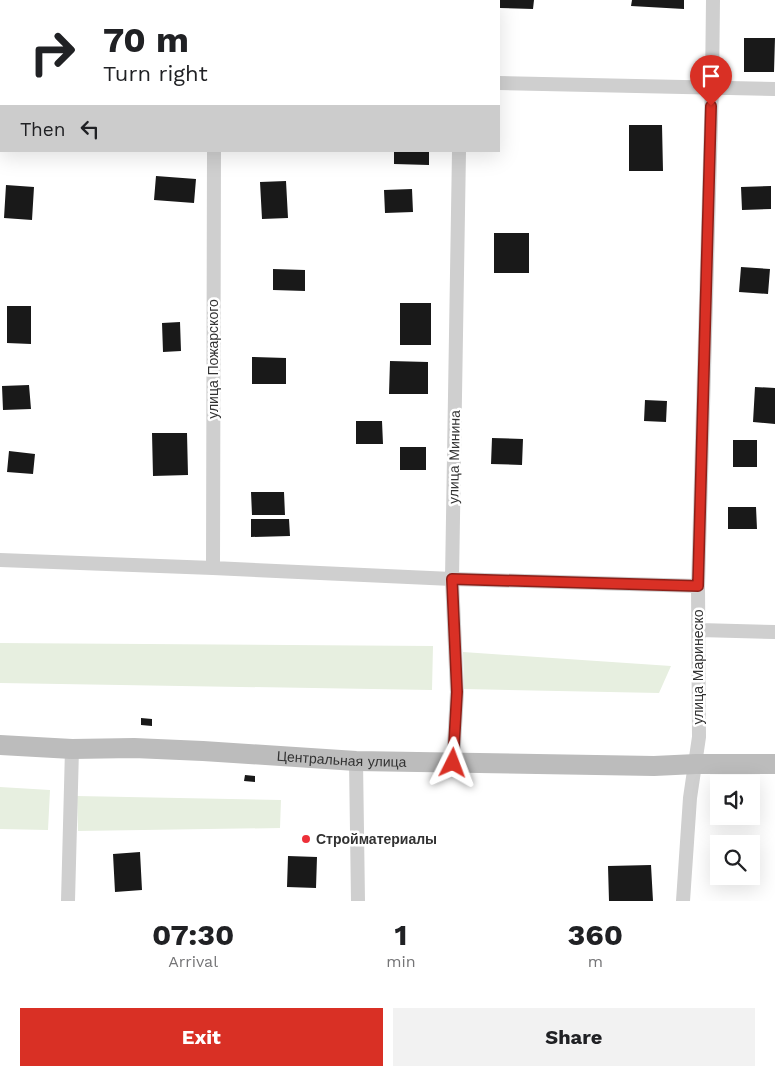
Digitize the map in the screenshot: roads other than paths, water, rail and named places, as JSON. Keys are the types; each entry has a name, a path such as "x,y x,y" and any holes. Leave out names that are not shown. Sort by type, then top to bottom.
{"main road":[{"name":"Центральная улица","path":"0,745 72,749 134,748 203,751 356,761 654,766 775,764"}],"street":[{"name":"улица Маринеско","path":"684,901 690,798 699,737 698,586 712,86 712,0"},
{"path":"500,82 775,88"},
{"name":"улица Пожарского","path":"213,568 214,152"},
{"name":"улица Минина","path":"453,763 457,692 452,579 459,152"},
{"path":"0,560 452,579 698,586"},
{"path":"699,630 775,632"},
{"path":"68,901 72,749"},
{"path":"356,761 358,901"}],"place":[{"name":"Стройматериалы","path":"306,839"}]}
